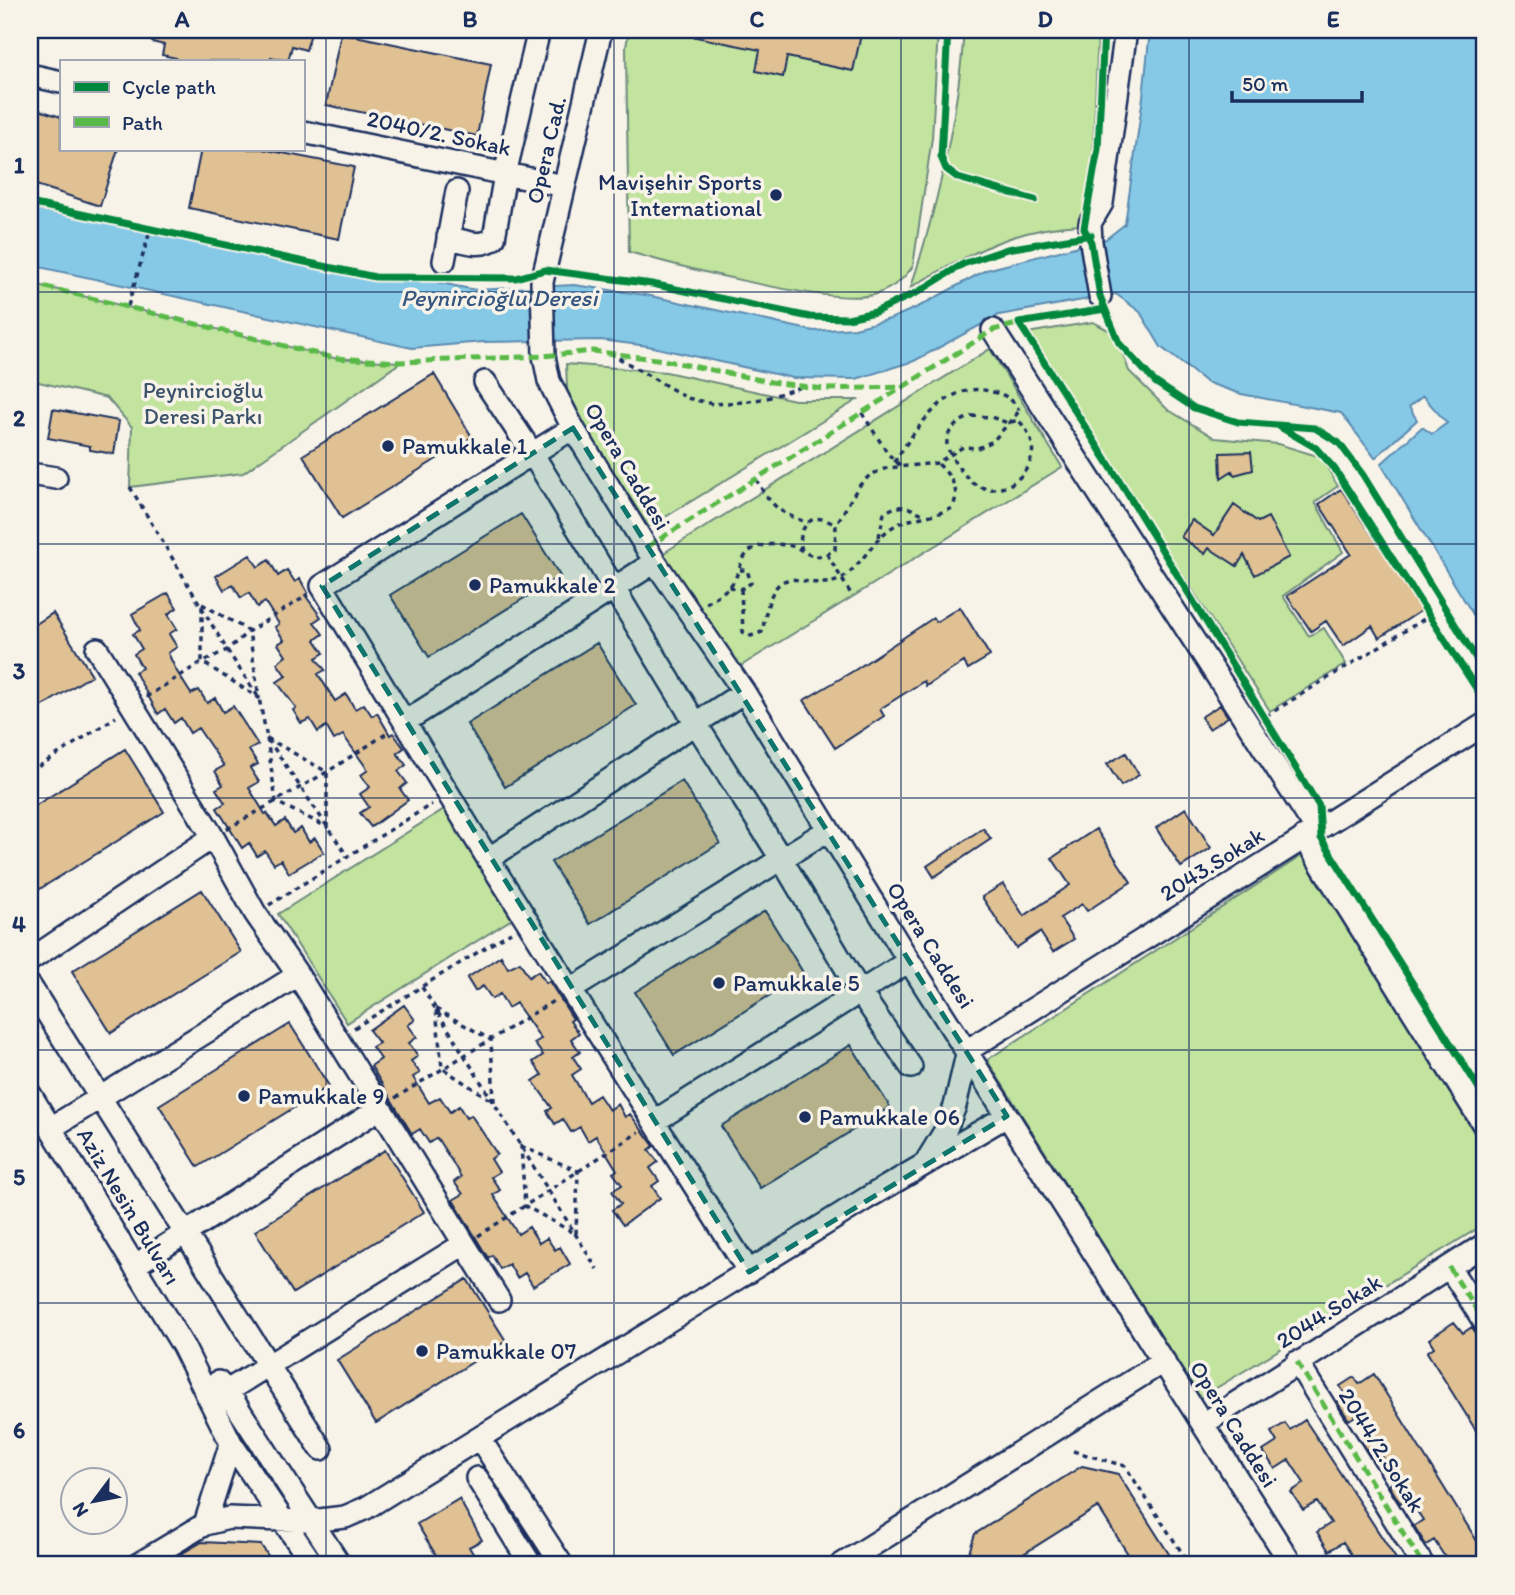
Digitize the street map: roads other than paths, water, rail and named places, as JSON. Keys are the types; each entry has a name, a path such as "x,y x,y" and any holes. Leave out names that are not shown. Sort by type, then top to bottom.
{"street":[{"name":"Opera Cad.","path":"544,345 542,282 601,30"},
{"path":"1100,296 1090,223 1102,202 1126,30"},
{"path":"448,237 478,244 488,243 494,238 532,31"},
{"path":"30,75 60,82"},
{"name":"2040/2. Sokak","path":"304,132 564,186"},
{"path":"444,261 457,191"},
{"path":"993,330 1257,721 1310,833 1485,1126"},
{"name":"Opera Caddesi","path":"544,345 549,381 573,428 655,562 744,692 909,961 968,1050 1292,1565"},
{"path":"485,382 532,453 860,992 911,1067"},
{"path":"573,428 322,586 488,859 749,1272"},
{"path":"30,474 56,478"},
{"path":"406,721 655,562"},
{"path":"97,649 213,837 255,913 299,975 499,1300"},
{"path":"488,859 744,692"},
{"name":"2043.Sokak","path":"968,1050 1485,724"},
{"path":"572,989 828,830"},
{"path":"30,960 213,837"},
{"path":"655,1121 909,961"},
{"path":"51,1128 299,975"},
{"path":"30,986 321,1449"},
{"path":"925,1164 945,1131 955,1105 968,1050"},
{"name":"Aziz Nesin Bulvarı","path":"30,1094 183,1346 231,1443 284,1520"},
{"path":"134,1266 379,1109"},
{"path":"137,1565 205,1524 229,1518 311,1521 345,1517 366,1508 1007,1115"},
{"path":"227,1391 464,1244"},
{"name":"2044.Sokak","path":"1203,1424 1485,1244"},
{"path":"1449,1266 1485,1323"},
{"name":"Aziz Nesin Bulvarı","path":"183,1346 227,1391 340,1565"},
{"path":"841,1565 1164,1362"},
{"name":"2044/2.Sokak","path":"1297,1362 1423,1565"},
{"path":"480,1439 562,1565"},
{"path":"205,1524 231,1443"},
{"path":"477,1478 531,1565"},
{"path":"284,1520 313,1565"}],"water":[{"name":"Peynircioğlu Deresi","path":"1150,30 1485,30 1485,634 1381,464 1422,427 1432,434 1447,423 1423,396 1409,407 1417,420 1375,458 1341,413 1241,394 1206,382 1161,347 1140,312 1116,294 999,315 914,361 856,379 793,378 648,346 600,340 484,342 412,348 30,265 30,208 375,277 410,277 476,290 574,285 646,295 814,331 855,328 890,319 920,306 986,270 1106,239 1125,224"}],"place":[{"name":"Mavişehir Sports International","path":"776,195"},
{"name":"Pamukkale 1","path":"388,446"},
{"name":"Pamukkale 2","path":"475,585"},
{"name":"Pamukkale 5","path":"719,983"},
{"name":"Pamukkale 9","path":"244,1096"},
{"name":"Pamukkale 06","path":"805,1117"},
{"name":"Pamukkale 07","path":"422,1351"}],"park label":[{"name":"Peynircioğlu Deresi Parkı","path":"203,403"}]}
